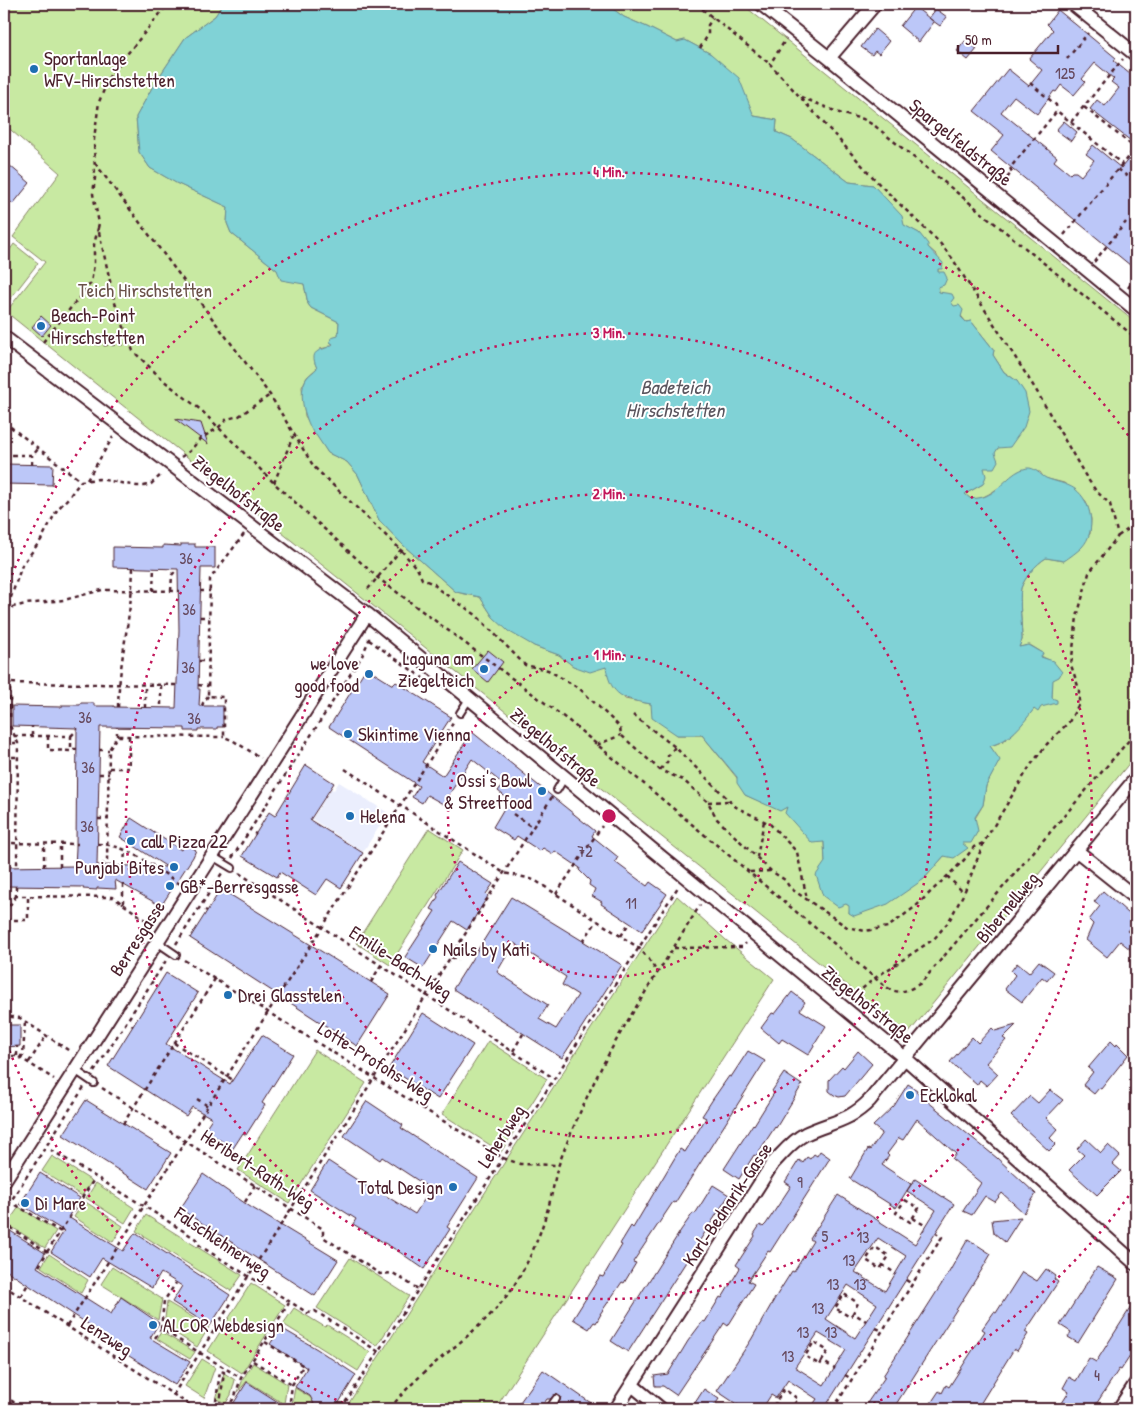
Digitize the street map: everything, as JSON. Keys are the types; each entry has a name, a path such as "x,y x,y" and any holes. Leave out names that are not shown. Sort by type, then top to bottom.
{"street":[{"name":"Spargelfeldstraße","path":"761,4 1136,310"},
{"path":"829,58 875,4"},
{"path":"1073,4 1133,53"},
{"name":"Ziegelhofstraße","path":"4,337 367,614 684,878 906,1059 1136,1264"},
{"name":"Berresgasse","path":"4,1181 367,614"},
{"name":"Bibernellweg","path":"906,1059 1136,778"},
{"path":"1077,851 1136,898"},
{"name":"Karl-Bednarik-Gasse","path":"616,1409 773,1163 799,1138 860,1111 906,1059"},
{"path":"1120,1409 1136,1383"},
{"path":"632,1385 662,1409"}],"lane":[{"path":"460,713 469,699"},
{"path":"557,790 564,778"},
{"path":"212,856 229,867"},
{"path":"157,942 174,953"},
{"path":"75,1070 94,1083"},
{"path":"549,1409 556,1399"}],"path":[{"path":"43,342 91,283 94,264 94,244 99,223 93,194 96,178 94,139 99,102 110,75 168,4"},
{"path":"696,4 770,64 881,186 939,242 952,258 1036,390 1085,475 1096,491 1110,504 1118,536"},
{"path":"700,48 708,35 708,25 713,18"},
{"path":"1067,59 1097,23"},
{"path":"770,64 792,29"},
{"path":"1071,122 1133,53"},
{"path":"1030,83 1056,105 1057,111 1122,164"},
{"path":"800,96 842,114 863,118 875,126 1136,338"},
{"path":"1056,245 1136,148 1084,107"},
{"path":"994,194 1012,172 1010,168 1057,111"},
{"path":"95,163 270,396 314,467 401,550 418,570 422,579 434,584 438,589 476,615 525,665 548,670 580,689 620,727 621,735 660,770 683,780 708,802 717,819 771,871 785,880 790,888 847,927 865,931 888,927 916,907 964,860 974,847 984,842"},
{"path":"1118,169 1136,183"},
{"path":"1088,270 1126,222"},
{"path":"98,228 115,303 130,344 133,351 163,380 202,411 274,483 378,578 597,744 888,990 900,992 910,990 921,983 1136,732"},
{"path":"49,334 70,336 84,342 102,345 130,344"},
{"path":"4,629 5,609 22,565 41,540 57,510 70,497 81,481 99,478 136,486 151,484 172,464 190,451 200,438 218,428 227,419 239,416 270,396"},
{"path":"4,422 81,481"},
{"path":"87,480 120,425"},
{"path":"274,483 294,435"},
{"path":"32,465 32,455 38,448"},
{"path":"4,454 32,455"},
{"path":"841,1006 875,978 934,939 949,921 964,893 984,842 1030,766 1047,744 1069,722 1079,704 1079,689 1071,665 1077,617 1090,573 1118,536 1136,524"},
{"path":"202,706 202,703 208,696 210,579 251,525"},
{"path":"368,589 404,546"},
{"path":"118,708 118,684 133,591 133,567"},
{"path":"153,591 154,567"},
{"path":"171,591 172,575 177,569"},
{"path":"5,609 26,604 64,600 102,590 180,591"},
{"path":"200,591 210,591"},
{"path":"174,953 362,656 369,640 367,614"},
{"path":"200,617 209,617"},
{"path":"199,660 209,661"},
{"path":"4,664 10,717"},
{"path":"7,683 179,685"},
{"path":"145,684 145,708"},
{"path":"161,684 161,708"},
{"path":"198,685 208,686"},
{"path":"208,696 224,697 224,737"},
{"path":"66,1326 460,713"},
{"path":"633,715 675,747 736,807 770,824 796,852 808,900"},
{"path":"10,726 18,743 17,867"},
{"path":"32,726 32,736"},
{"path":"101,866 107,860 109,750 117,736 117,727"},
{"path":"71,749 71,736 77,728"},
{"path":"597,744 621,735"},
{"path":"14,736 71,736"},
{"path":"48,736 48,750 71,751 71,749 79,749"},
{"path":"117,736 224,737 261,758"},
{"path":"109,768 129,768 129,736"},
{"path":"4,742 18,743"},
{"path":"660,770 668,761 668,756 675,747"},
{"path":"99,750 109,750"},
{"path":"4,757 18,757"},
{"path":"345,769 504,873 528,878 639,948 657,972"},
{"path":"99,774 109,774"},
{"path":"174,1394 482,905 557,790"},
{"path":"708,802 730,801"},
{"path":"513,814 533,828"},
{"path":"98,819 108,819"},
{"path":"757,858 764,821"},
{"path":"556,894 602,826"},
{"path":"4,843 78,844"},
{"path":"44,843 44,867"},
{"path":"60,844 60,868"},
{"path":"98,844 107,844 125,850 180,884"},
{"path":"124,866 125,850"},
{"name":"Emilie-Bach-Weg","path":"229,867 555,1079"},
{"path":"750,872 771,871"},
{"path":"947,876 964,893"},
{"name":"Leherbweg","path":"342,1409 684,878"},
{"path":"123,904 124,884"},
{"path":"16,886 16,896 5,911 4,1017 20,1018 71,1052"},
{"path":"16,896 113,897 153,925"},
{"path":"6,920 28,920 28,896"},
{"path":"390,1409 419,1376 481,1324 511,1290 538,1238 551,1198 558,1165 586,1098 605,1059 630,1014 700,905"},
{"path":"583,941 597,921"},
{"path":"620,936 630,923"},
{"path":"674,948 742,947 746,942"},
{"name":"Lotte-Profohs-Weg","path":"174,953 504,1158 520,1164 558,1165"},
{"path":"451,957 458,961"},
{"path":"371,982 381,965"},
{"path":"123,1124 215,979"},
{"path":"4,1056 23,1056 25,1022"},
{"path":"513,1051 524,1034"},
{"path":"29,1062 46,1036"},
{"path":"174,1043 233,1080"},
{"path":"17,1046 18,1056"},
{"path":"18,1056 54,1079"},
{"name":"Heribert-Rath-Weg","path":"94,1083 323,1229 323,1237 380,1274 393,1273 419,1290"},
{"path":"422,1107 430,1094"},
{"path":"197,1099 208,1106"},
{"name":"Falschlehnerweg","path":"51,1150 196,1239 200,1246 289,1303 308,1313 315,1311 379,1352"},
{"path":"38,1268 95,1178"},
{"path":"245,1202 255,1185"},
{"path":"905,1200 919,1208 913,1218 910,1222 896,1213 905,1200"},
{"path":"16,1205 60,1232"},
{"path":"913,1218 926,1226"},
{"path":"4,1223 48,1252"},
{"path":"833,1409 942,1237 936,1233"},
{"path":"875,1247 889,1256 882,1266 880,1269 866,1260 875,1247"},
{"path":"882,1266 896,1274"},
{"path":"906,1280 912,1284"},
{"path":"156,1338 161,1329 164,1302 176,1283"},
{"path":"21,1296 28,1284"},
{"name":"Lenzweg","path":"4,1286 196,1409"},
{"path":"844,1294 858,1304 853,1313 850,1317 835,1308 844,1294"},
{"path":"227,1409 236,1397 241,1378 289,1303"},
{"path":"853,1313 866,1321"},
{"path":"876,1328 882,1331"},
{"path":"161,1329 241,1378"},
{"path":"154,1331 158,1333"},
{"path":"265,1342 305,1367 292,1385 289,1409"},
{"path":"814,1342 828,1351 822,1361 820,1364 806,1356 814,1342"},
{"path":"253,1361 292,1385"},
{"path":"822,1361 835,1369"},
{"path":"215,1409 220,1371 224,1372 220,1404"},
{"path":"845,1375 852,1379"},
{"path":"785,1409 775,1403 784,1389 798,1399 792,1409"},
{"path":"346,1392 351,1394"},
{"path":"4,1396 25,1409"}],"shaded area":[{"name":"Helena","path":"339,782 388,813 363,852 312,819 331,789 334,790"}],"green space":[{"name":"Teich Hirschstetten","path":"4,4 223,4 215,16 185,38 153,86 136,117 139,152 150,168 176,183 228,207 227,223 231,233 277,270 304,284 308,304 311,308 339,322 338,336 329,347 320,349 315,363 317,368 307,377 302,387 305,416 328,453 347,462 358,475 379,520 403,545 456,592 480,597 493,617 534,646 559,655 573,666 606,667 625,699 651,704 677,735 702,735 737,778 745,795 780,810 787,807 824,842 825,862 846,904 850,906 849,913 924,879 944,856 967,848 961,842 983,805 986,786 999,760 990,746 1009,737 1032,711 1052,698 1053,662 1041,656 1043,653 1030,645 1019,647 1022,640 1021,588 1031,571 1046,558 1064,561 1090,534 1091,519 1086,501 1064,483 1044,478 1040,472 1019,471 992,492 977,499 970,498 965,494 983,484 983,467 998,448 1017,381 1004,372 993,355 994,350 971,321 966,322 950,302 954,298 939,292 937,255 928,247 919,233 903,225 873,185 849,182 792,139 776,132 777,120 754,116 711,54 685,40 677,42 624,17 606,4 742,4 1136,323 1136,755 908,1034 6,312 45,262 13,237 60,173 4,124"},
{"path":"14,244 38,263 7,303 4,301 4,258"},
{"path":"429,828 463,850 390,965 356,943"},
{"path":"677,896 726,940 774,979 495,1409 345,1409"},
{"path":"488,1041 547,1079 501,1152 442,1114"},
{"path":"315,1050 366,1083 289,1203 238,1170"},
{"path":"52,1156 92,1181 82,1196 42,1171"},
{"path":"96,1183 134,1208 125,1223 86,1198"},
{"path":"84,1201 123,1226 113,1242 74,1217"},
{"path":"19,1207 56,1231 45,1248 7,1224"},
{"path":"146,1215 242,1275 231,1291 136,1231"},
{"path":"49,1254 88,1280 81,1293 41,1267"},
{"path":"350,1258 409,1296 377,1346 317,1308"},
{"path":"112,1267 162,1299 158,1320 101,1284"},
{"path":"251,1283 285,1305 242,1373 208,1351"},
{"path":"167,1302 209,1327 197,1347 164,1326"},
{"path":"294,1308 325,1327 327,1325 370,1352 358,1371 283,1324"},
{"path":"161,1332 195,1352 190,1359 157,1339"},
{"path":"202,1359 215,1367 204,1398 185,1386"},
{"path":"253,1363 287,1384 284,1404 247,1381 238,1392 243,1379"},
{"path":"224,1373 235,1380 231,1395 226,1403 216,1399"},
{"path":"295,1388 315,1400 309,1409 291,1409"}],"water":[{"name":"Badeteich Hirschstetten","path":"223,4 606,4 624,17 677,42 685,40 711,54 739,78 754,116 777,120 776,132 792,139 849,182 873,185 902,216 904,225 919,233 928,244 928,247 943,263 942,269 938,269 938,272 944,272 947,278 944,285 938,287 939,292 952,294 954,298 951,302 954,306 959,305 963,310 961,317 966,322 971,321 994,350 993,355 1004,372 1017,381 1025,393 1029,411 1024,427 1010,447 998,448 995,453 998,461 994,468 984,468 986,476 983,484 965,494 971,499 984,497 996,490 1016,473 1030,468 1046,478 1075,489 1089,509 1091,525 1090,533 1082,547 1064,561 1046,558 1031,571 1021,588 1022,640 1019,647 1029,645 1043,653 1041,657 1053,661 1062,672 1059,677 1053,680 1052,698 1057,700 1057,703 1041,707 1038,712 1034,709 1010,736 990,746 1000,760 986,786 983,805 975,817 978,831 971,843 962,843 968,848 954,858 944,856 924,879 888,904 854,916 849,913 849,906 846,904 838,907 823,896 816,875 825,862 824,842 812,843 785,813 787,807 780,811 745,795 737,783 737,777 702,735 677,735 652,718 651,704 626,698 615,691 608,677 606,667 590,672 573,666 559,655 534,646 508,631 493,617 480,597 456,592 403,545 379,520 358,475 347,462 328,453 314,434 302,400 303,385 317,368 314,361 315,353 333,344 330,342 331,338 338,336 339,322 311,308 308,304 304,284 281,280 277,270 231,233 227,223 228,207 176,183 150,168 139,152 136,117 153,86 185,38 215,16"}],"building":[{"path":"915,7 934,22 919,42 900,26"},
{"path":"936,9 947,17 940,26 929,18"},
{"path":"1058,10 1116,58 1114,61 1136,79 1136,145 1090,109 1097,100 1105,106 1119,88 1111,82 1114,79 1095,63 1082,79 1085,82 1074,95 1061,85 1056,92 1054,91 1037,114 1014,96 1001,112 1057,157 1054,161 1070,174 1076,172 1081,176 1094,160 1086,154 1093,145 1121,168 1136,150 1136,270 991,151 1004,135 974,111 1008,69 1029,86 1042,70 1029,59 1053,30 1047,24"},
{"path":"875,29 889,41 879,54 875,51 872,55 861,47"},
{"path":"966,40 977,49 968,60 957,51"},
{"path":"1064,121 1077,132 1071,141 1056,130"},
{"path":"9,165 30,183 13,204 4,196 4,171"},
{"name":"Beach-Point Hirschstetten","path":"41,316 51,325 42,336 32,327"},
{"path":"175,419 201,423 208,444"},
{"path":"4,464 53,465 52,485 4,484"},
{"path":"181,544 195,544 195,547 215,547 215,568 201,568 198,689 200,689 199,706 223,706 223,727 185,731 185,728 100,727 97,865 167,867 120,837 131,818 181,850 185,843 196,850 193,857 161,906 115,880 116,889 97,888 97,890 83,889 84,887 4,886 4,867 75,866 76,848 77,728 12,726 12,706 62,707 62,705 94,703 94,706 176,708 179,630 178,569 113,567 113,547 163,548 163,545 181,546"},
{"path":"488,650 503,662 488,682 472,669"},
{"path":"366,668 393,685 396,682 451,717 422,762 443,776 472,732 595,831 592,836 618,857 615,862 647,886 650,882 667,894 642,931 592,896 595,889 589,885 590,881 579,870 580,868 555,851 553,854 543,848 540,851 517,836 514,840 493,827 509,800 498,791 503,784 472,759 443,804 427,795 422,803 412,797 419,786 329,727"},
{"path":"306,765 334,783 310,820 363,853 341,888 327,879 316,895 280,872 277,877 242,856 269,812 275,816"},
{"path":"458,862 493,884 486,894 488,896 467,930 453,921 423,968 405,957 435,911 431,909 438,897 437,895"},
{"path":"221,889 390,994 357,1046 190,938"},
{"path":"1103,891 1136,920 1127,931 1136,938 1136,954 1120,941 1107,957 1086,940 1093,924 1089,920 1100,906 1094,902"},
{"path":"511,897 622,965 562,1058 453,989","holes":["514,943 566,977 562,985 578,995 556,1029 539,1019 548,1005 497,972"]},
{"path":"1039,961 1054,972 1047,981 1042,977 1022,1002 1005,989 1015,975 1011,971 1017,963 1029,973"},
{"path":"166,973 198,993 166,1044 230,1084 262,1035 293,1054 262,1103 265,1105 246,1135 243,1133 232,1150 204,1130 212,1118 192,1107 186,1116 108,1066"},
{"path":"792,992 805,1002 800,1010 826,1026 808,1055 782,1039 779,1043 761,1028"},
{"path":"423,1013 473,1045 438,1099 389,1068"},
{"path":"4,1025 20,1025 20,1046 4,1047"},
{"path":"1016,1025 1003,1038 1006,1040 986,1063 998,1074 987,1086 980,1080 977,1085 950,1062 972,1037 978,1043 992,1028 995,1031"},
{"path":"1111,1041 1128,1055 1101,1089 1099,1088 1094,1094 1083,1085 1093,1072 1088,1068"},
{"path":"748,1051 765,1061 675,1203 673,1202 633,1262 636,1263 624,1283 622,1282 596,1323 594,1322 589,1329 573,1319 600,1276 603,1277 622,1245 620,1244 631,1226 633,1228 680,1149 685,1152 706,1118 702,1116"},
{"path":"858,1051 872,1064 845,1096 839,1097 834,1095 829,1091 829,1080 842,1066 844,1068"},
{"path":"784,1073 802,1085 776,1128 756,1156 754,1155 739,1179 724,1169 774,1093 772,1091"},
{"path":"908,1084 997,1158 1036,1194 1024,1213 1002,1193 995,1202 985,1196 972,1215 963,1211 981,1183 952,1159 956,1154 917,1119 903,1140 899,1138 887,1154 889,1156 882,1165 911,1184 896,1208 850,1179 868,1149 870,1150 882,1133 873,1126 894,1106"},
{"path":"1050,1090 1063,1100 1046,1118 1058,1129 1050,1138 1056,1144 1049,1151 1011,1116 1030,1096 1038,1103"},
{"path":"86,1100 171,1153 148,1189 63,1135"},
{"path":"367,1101 403,1125 401,1128 478,1178 447,1227 450,1229 424,1269 353,1224 356,1219 310,1190 328,1161 374,1191 375,1189 415,1214 431,1189 382,1157 380,1160 344,1136"},
{"path":"1086,1139 1101,1153 1108,1145 1120,1156 1113,1164 1121,1171 1097,1195 1069,1170 1084,1155 1077,1149"},
{"path":"820,1151 830,1158 770,1252 768,1251 748,1281 754,1284 728,1326 724,1323 676,1395 663,1386 655,1386 654,1376 668,1374 688,1341 703,1321 705,1322 720,1297 722,1298 740,1268 736,1265 755,1236 754,1234 760,1225 763,1227 766,1224 791,1186 785,1182 799,1160 803,1163 807,1157 810,1159 814,1154 817,1156"},
{"path":"40,1173 80,1198 68,1217 123,1251 135,1233 230,1295 210,1326 172,1302 182,1286 161,1273 152,1288 102,1258 90,1277 51,1252 64,1231 20,1204"},
{"path":"203,1174 249,1206 338,1260 315,1296 180,1209"},
{"path":"915,1179 954,1204 824,1409 810,1409 817,1399 788,1380 776,1398 771,1395 762,1409 744,1409 717,1391 751,1340 792,1271 794,1272 813,1241 810,1239 838,1195 915,1244 936,1210 907,1191","holes":["878,1238 906,1256 885,1291 855,1272","848,1285 877,1304 855,1338 826,1319","818,1333 846,1350 824,1385 795,1367"]},
{"path":"713,1185 729,1195 628,1352 611,1341 681,1230 693,1213 695,1214"},
{"path":"1021,1217 1005,1242 994,1233 992,1220"},
{"path":"4,1227 45,1253 37,1267 111,1314 121,1297 159,1323 150,1338 190,1362 175,1385 91,1332 94,1328 4,1269"},
{"path":"968,1239 991,1254 981,1271 893,1409 863,1409 885,1377 883,1376"},
{"path":"1097,1267 1118,1279 1078,1343 1068,1337 1071,1332 1060,1325"},
{"path":"1046,1269 1056,1276 1054,1279 1058,1282 1025,1332 1028,1334 1017,1351 1014,1349 977,1409 927,1409 939,1391 942,1393 946,1385 949,1387 985,1331 982,1329 994,1312 996,1313 1022,1272 1037,1281"},
{"path":"1136,1299 1136,1347 1121,1370 1119,1369 1093,1409 1072,1409 1062,1403 1069,1392 1063,1388 1069,1377 1076,1381 1089,1358 1096,1362"},
{"path":"281,1328 356,1375 335,1409 311,1409 314,1404 310,1396 295,1387 307,1368 270,1344"},
{"path":"543,1370 601,1409 565,1409 558,1405 561,1397 556,1394 547,1399 540,1409 515,1409"},
{"path":"247,1382 289,1409 230,1409"},
{"path":"704,1389 719,1399 712,1409 691,1409"}],"place":[{"name":"Sportanlage WFV-Hirschstetten","path":"34,69"},
{"name":"Beach-Point Hirschstetten","path":"41,326"},
{"name":"Laguna am Ziegelteich","path":"484,669"},
{"name":"we love good food","path":"369,674"},
{"name":"Skintime Vienna","path":"348,734"},
{"name":"Ossi's Bowl & Streetfood","path":"542,791"},
{"name":"Helena","path":"350,816"},
{"name":"call Pizza 22","path":"131,841"},
{"name":"Punjabi Bites","path":"174,867"},
{"name":"GB*-Berresgasse","path":"170,886"},
{"name":"Nails by Kati","path":"433,949"},
{"name":"Drei Glasstelen","path":"228,995"},
{"name":"Ecklokal","path":"910,1095"},
{"name":"Total Design","path":"453,1187"},
{"name":"Di Mare","path":"25,1203"},
{"name":"ALCOR Webdesign","path":"153,1325"}]}
